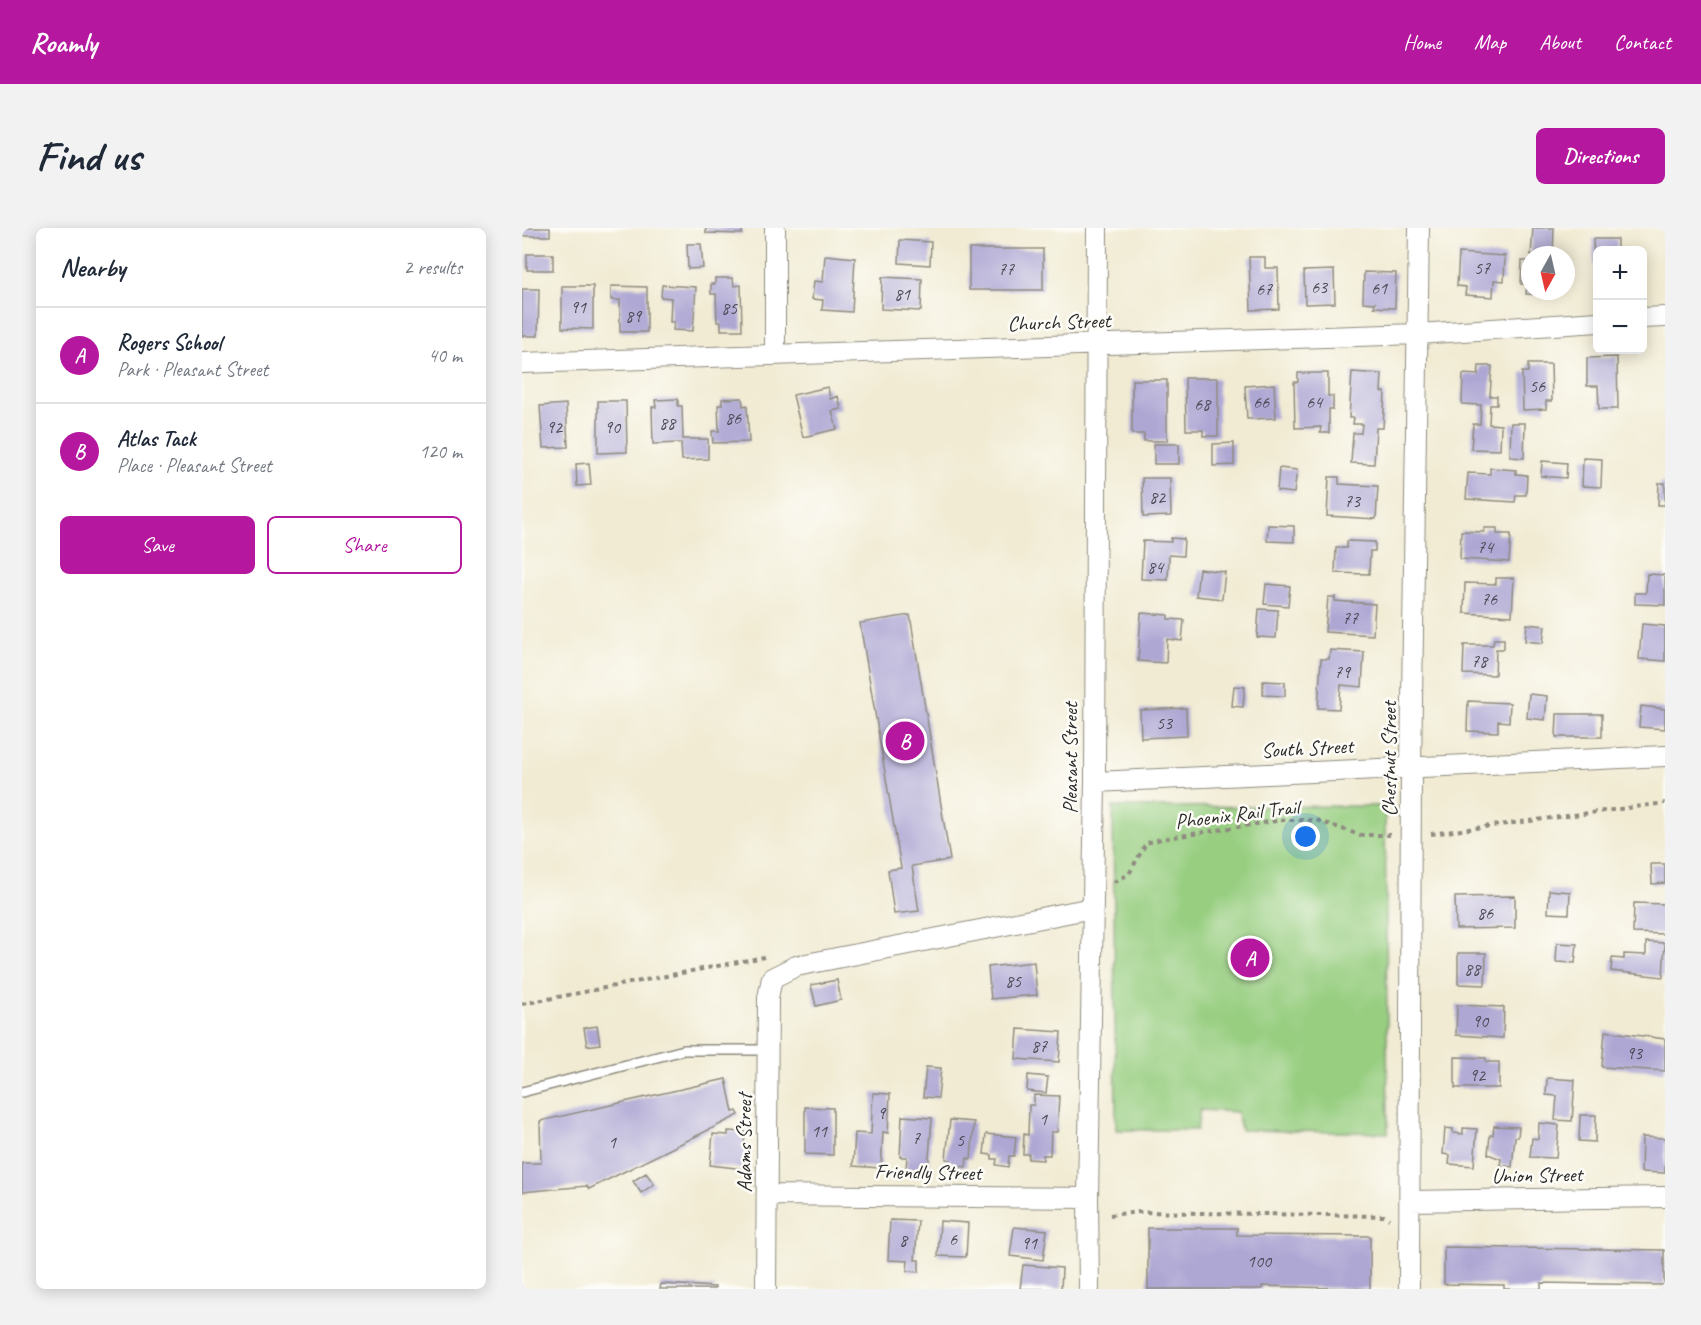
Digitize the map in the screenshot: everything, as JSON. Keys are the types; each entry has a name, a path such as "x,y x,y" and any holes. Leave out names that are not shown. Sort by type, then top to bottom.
{"street":[{"path":"775,228 775,355"},
{"name":"Pleasant Street","path":"1089,1289 1088,1207 1095,782 1096,228"},
{"name":"Chestnut Street","path":"1409,1289 1413,836 1411,767 1419,228"},
{"path":"1647,318 1665,317"},
{"name":"Church Street","path":"522,363 1418,334 1593,321"},
{"name":"South Street","path":"1095,782 1665,756"},
{"name":"Adams Street","path":"766,1289 768,998 772,978 796,966 1092,908"},
{"name":"Friendly Street","path":"767,1195 1088,1207"},
{"name":"Union Street","path":"1410,1201 1665,1197"}],"lane":[{"path":"522,1092 684,1050 768,1050"}],"path":[{"name":"Phoenix Rail Trail","path":"1119,881 1129,874 1148,841 1282,820 1316,820 1360,835 1413,836 1665,803"},
{"path":"1088,1207 1105,1217 1113,1213 1140,1212 1384,1216 1394,1222 1410,1223"}],"green space":[{"path":"1385,806 1388,1133 1241,1130 1237,1112 1200,1110 1197,1130 1116,1130 1113,807"}],"building":[{"path":"522,228 550,228 550,236 522,236"},
{"path":"706,228 742,228 742,234 706,233"},
{"path":"1533,228 1554,228 1553,246 1532,246"},
{"path":"1593,239 1617,239 1617,246 1593,246"},
{"path":"900,240 931,242 930,265 899,263"},
{"path":"687,244 701,244 703,268 688,269"},
{"path":"969,249 1043,249 1043,290 969,290"},
{"path":"1459,253 1505,256 1504,281 1494,280 1493,297 1465,295 1466,287 1457,286"},
{"path":"527,254 553,254 553,270 527,270"},
{"path":"825,255 855,258 852,312 822,310 823,300 812,299 814,281 823,282"},
{"path":"1249,257 1265,257 1265,268 1278,268 1279,309 1251,310"},
{"path":"1334,270 1335,303 1305,304 1304,271"},
{"path":"1364,272 1396,273 1395,308 1374,307 1375,303 1363,302"},
{"path":"882,277 922,279 921,311 881,309"},
{"path":"715,278 733,278 734,286 741,285 742,330 721,330 721,322 717,322 716,294 711,294 711,284 715,284"},
{"path":"662,285 696,287 693,331 673,330 674,322 670,322 671,298 661,297"},
{"path":"562,286 593,286 593,329 562,328"},
{"path":"611,286 647,287 647,332 620,332 620,300 611,300"},
{"path":"522,289 539,289 538,336 522,336"},
{"path":"1617,357 1618,409 1599,409 1598,386 1587,386 1587,358"},
{"path":"1528,364 1551,364 1552,401 1546,401 1546,409 1523,410 1522,372 1528,372"},
{"path":"1479,366 1492,366 1490,396 1497,396 1497,405 1490,405 1489,424 1501,425 1500,450 1471,449 1473,424 1480,424 1481,405 1462,404 1463,374 1478,375"},
{"path":"1352,372 1382,374 1381,392 1385,392 1383,428 1376,428 1374,464 1351,463 1353,433 1361,433 1362,424 1353,424 1354,418 1349,418"},
{"path":"1298,373 1328,373 1328,396 1333,396 1333,409 1329,409 1329,433 1320,433 1321,427 1295,428 1294,382 1298,382"},
{"path":"1185,378 1218,378 1218,436 1203,436 1203,430 1186,430"},
{"path":"1132,380 1167,380 1167,441 1144,441 1144,434 1132,434"},
{"path":"1274,384 1276,418 1247,419 1245,386"},
{"path":"828,387 830,399 838,396 841,409 832,411 837,429 803,437 793,395"},
{"path":"742,398 743,406 747,405 749,442 713,443 712,431 719,431 718,405 722,405 722,399"},
{"path":"678,399 678,406 682,406 683,439 708,439 708,459 682,460 681,443 653,444 652,407 656,407 655,400"},
{"path":"598,401 626,401 627,452 598,453"},
{"path":"566,404 568,447 543,448 540,406"},
{"path":"1511,423 1525,423 1524,458 1510,457"},
{"path":"1234,443 1234,465 1213,466 1213,444"},
{"path":"1154,444 1179,444 1179,464 1154,464"},
{"path":"1583,458 1602,459 1601,487 1582,486"},
{"path":"1542,461 1567,463 1566,478 1541,476"},
{"path":"589,463 591,485 577,486 576,464"},
{"path":"1279,468 1297,470 1294,493 1277,491"},
{"path":"1490,468 1516,470 1516,474 1527,475 1526,495 1516,495 1515,502 1466,499 1468,473 1490,474"},
{"path":"1329,477 1339,477 1339,484 1378,486 1376,519 1327,516"},
{"path":"1142,478 1170,478 1171,516 1143,517"},
{"path":"1659,483 1665,483 1665,505 1658,505"},
{"path":"1268,525 1294,526 1294,542 1267,541"},
{"path":"1484,528 1497,528 1497,534 1511,534 1509,562 1460,559 1461,531 1484,532"},
{"path":"1171,538 1184,539 1183,556 1169,555 1168,580 1141,579 1143,541 1171,542"},
{"path":"1347,541 1375,542 1375,551 1370,551 1369,574 1335,573 1336,548 1347,548"},
{"path":"1199,569 1225,572 1222,599 1196,596"},
{"path":"1647,574 1665,575 1665,605 1635,604 1635,593 1646,593"},
{"path":"1496,578 1514,578 1512,616 1464,613 1465,583 1496,584"},
{"path":"1266,584 1290,586 1288,606 1264,604"},
{"path":"1328,597 1335,597 1335,601 1375,604 1373,635 1325,632"},
{"path":"1259,609 1278,610 1276,638 1257,637"},
{"path":"1141,613 1168,615 1168,619 1184,620 1182,641 1167,639 1166,663 1138,661"},
{"path":"910,615 950,860 912,866 919,911 894,914 888,870 901,868 860,623"},
{"path":"1527,624 1545,626 1543,643 1525,641"},
{"path":"1642,624 1665,626 1665,661 1639,659"},
{"path":"1494,639 1504,639 1504,649 1496,649 1495,675 1463,674 1464,645 1493,645"},
{"path":"1330,650 1364,652 1362,687 1341,685 1339,709 1318,708 1321,659 1329,659"},
{"path":"1263,681 1285,682 1285,696 1263,695"},
{"path":"1234,686 1245,687 1243,707 1232,706"},
{"path":"1529,694 1547,696 1545,720 1527,718"},
{"path":"1468,701 1510,703 1509,722 1498,721 1498,732 1467,731"},
{"path":"1641,706 1665,709 1665,729 1639,727"},
{"path":"1186,708 1187,736 1141,738 1140,710"},
{"path":"1557,714 1602,714 1602,737 1556,737"},
{"path":"1651,864 1665,864 1665,883 1652,884"},
{"path":"1549,890 1570,892 1569,914 1548,913"},
{"path":"1515,896 1515,928 1456,929 1455,897"},
{"path":"1634,903 1665,904 1665,934 1633,933"},
{"path":"1646,942 1665,943 1663,977 1611,971 1612,958 1624,959 1624,954 1646,955"},
{"path":"1557,943 1577,944 1575,963 1556,962"},
{"path":"1458,953 1486,953 1485,985 1458,984"},
{"path":"1034,962 1037,995 991,999 988,967"},
{"path":"837,980 841,1000 816,1006 811,985"},
{"path":"1457,1005 1504,1007 1503,1038 1456,1035"},
{"path":"597,1026 600,1044 587,1046 584,1028"},
{"path":"1018,1029 1061,1032 1059,1062 1016,1059"},
{"path":"1605,1031 1665,1039 1665,1071 1602,1067"},
{"path":"1455,1057 1486,1058 1486,1062 1499,1062 1499,1088 1455,1088"},
{"path":"926,1067 941,1068 938,1098 923,1097"},
{"path":"1028,1075 1048,1077 1046,1093 1027,1091"},
{"path":"1547,1078 1575,1080 1572,1121 1555,1120 1557,1096 1546,1095"},
{"path":"726,1079 733,1112 737,1111 739,1115 589,1189 587,1186 522,1192 522,1163 541,1163 540,1121"},
{"path":"873,1093 890,1094 888,1133 883,1132 881,1168 853,1166 855,1133 871,1134"},
{"path":"1034,1095 1059,1096 1057,1132 1051,1132 1050,1155 1043,1155 1043,1160 1028,1159 1029,1154 1023,1154 1024,1134 1028,1135 1029,1105 1034,1105"},
{"path":"805,1107 833,1108 833,1155 805,1154"},
{"path":"1580,1115 1596,1115 1595,1142 1579,1141"},
{"path":"902,1116 932,1118 928,1170 906,1169 907,1157 900,1157"},
{"path":"950,1120 974,1122 971,1159 967,1158 966,1167 950,1165 951,1160 946,1159"},
{"path":"1539,1123 1559,1125 1556,1158 1530,1157 1532,1138 1538,1139"},
{"path":"1494,1126 1519,1127 1518,1137 1515,1137 1512,1167 1500,1165 1501,1159 1488,1154 1490,1135 1493,1135"},
{"path":"1445,1128 1453,1129 1453,1133 1463,1134 1463,1128 1477,1129 1474,1166 1449,1164 1450,1155 1443,1154"},
{"path":"728,1131 745,1132 744,1146 750,1147 749,1156 745,1156 744,1169 710,1165 713,1134 728,1135"},
{"path":"986,1134 1016,1137 1014,1156 1009,1156 1008,1167 996,1165 997,1159 992,1159 992,1155 984,1154"},
{"path":"1642,1137 1665,1138 1665,1173 1641,1172"},
{"path":"646,1173 654,1184 641,1193 633,1181"},
{"path":"890,1220 918,1221 915,1260 919,1260 919,1272 907,1271 908,1261 888,1260"},
{"path":"940,1221 968,1223 966,1257 938,1256"},
{"path":"1014,1227 1047,1230 1043,1260 1010,1256"},
{"path":"1148,1228 1237,1228 1237,1235 1370,1236 1370,1289 1262,1286 1262,1289 1148,1289"},
{"path":"1444,1247 1664,1250 1664,1285 1541,1283 1541,1289 1504,1289 1504,1285 1444,1284"},
{"path":"1023,1265 1062,1268 1061,1289 1020,1289"},
{"path":"661,1284 715,1287 715,1289 660,1289"}],"place":[{"name":"Atlas Tack","path":"905,741"},
{"name":"Rogers School","path":"1250,958"}]}
